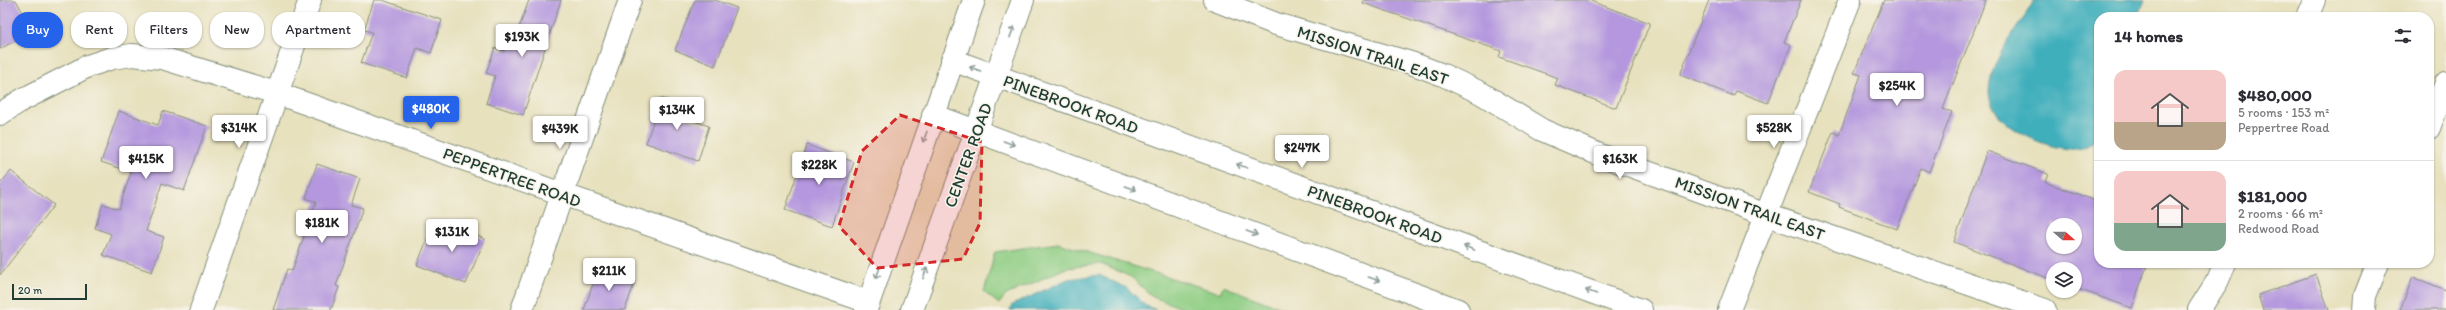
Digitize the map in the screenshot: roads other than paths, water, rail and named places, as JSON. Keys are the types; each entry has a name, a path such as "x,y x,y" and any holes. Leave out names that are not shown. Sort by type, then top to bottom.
{"street":[{"path":"201,310 276,93 310,0"},
{"path":"522,310 630,0"},
{"path":"867,306 974,0"},
{"name":"CENTER ROAD","path":"912,310 1024,0"},
{"name":"MISSION TRAIL EAST","path":"1215,0 1276,24 1411,63 1443,74 1481,93 1542,130 1600,155 1767,215 2045,310"},
{"path":"1729,310 1850,0"},
{"path":"2310,12 2314,0"},
{"name":"PEPPERTREE ROAD","path":"0,114 22,100 88,66 112,58 132,55 162,58 184,63 276,93 867,306"},
{"name":"PINEBROOK ROAD","path":"952,60 1641,310"},
{"path":"2434,115 2446,83"},
{"path":"933,115 1458,310"},
{"path":"2199,310 2218,280 2223,268"},
{"path":"2364,310 2365,296 2376,268"}],"water":[{"path":"2034,0 2145,0 2140,12 2094,12 2094,141 2083,148 2064,148 2051,146 2036,141 2009,125 1999,115 1992,104 1989,92 1994,67 2006,44"},
{"path":"1099,275 1127,288 1146,306 1156,310 1010,310 1012,305 1068,279"}]}
